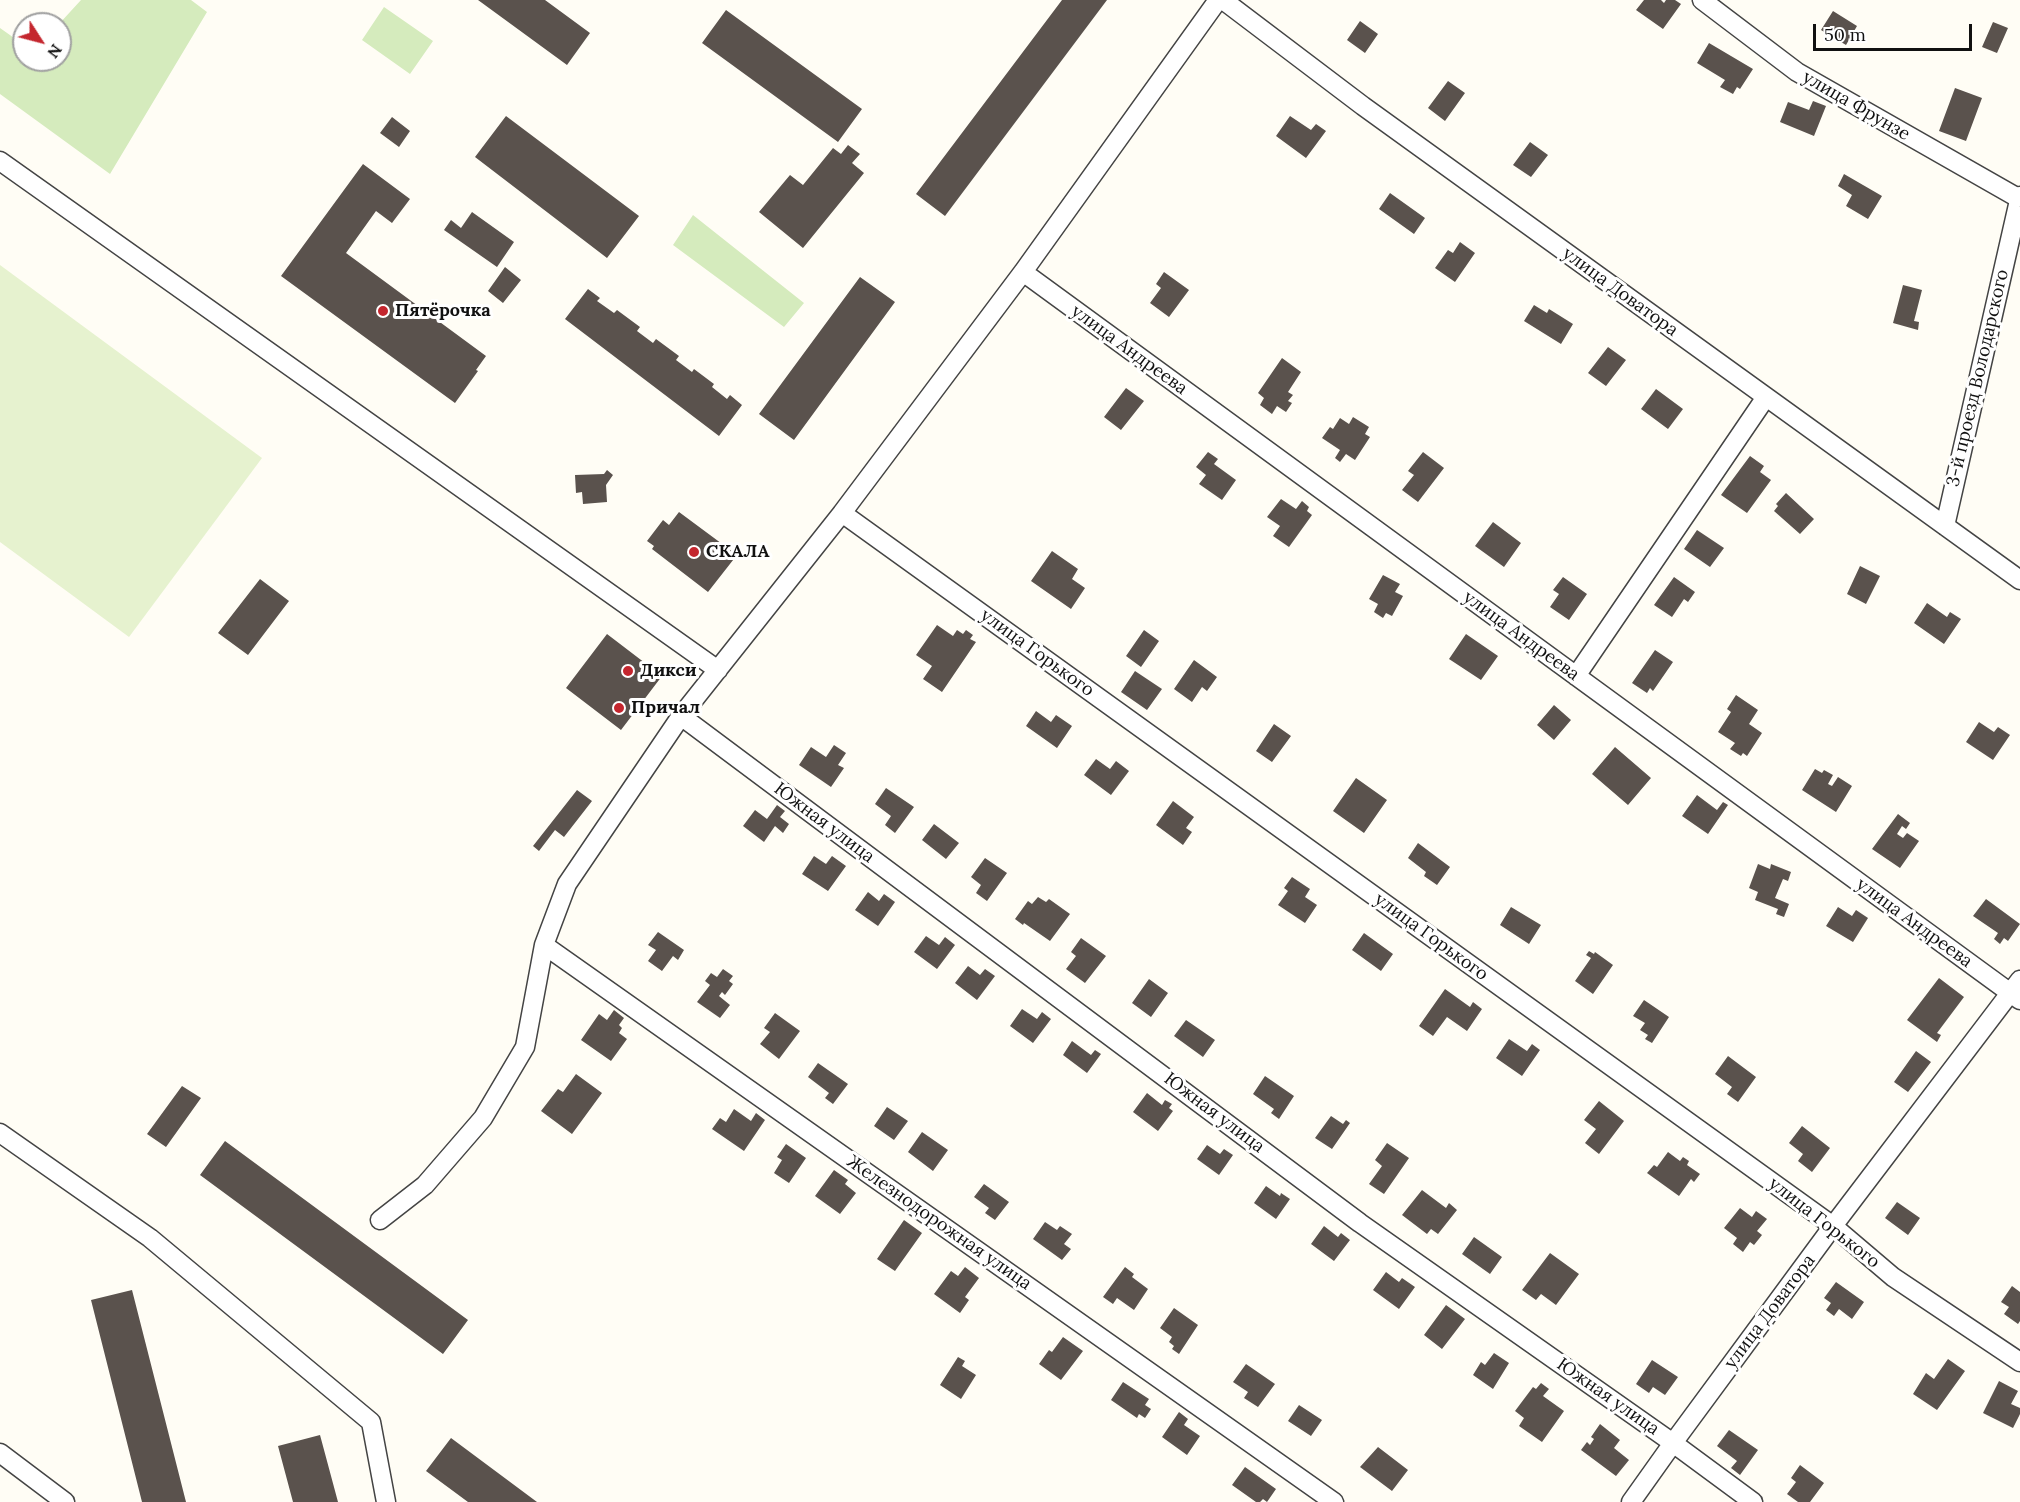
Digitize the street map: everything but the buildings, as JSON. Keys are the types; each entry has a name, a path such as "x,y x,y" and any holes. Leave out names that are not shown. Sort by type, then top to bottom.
{"street":[{"path":"380,1220 425,1185 483,1118 525,1047 544,945 567,884 681,716 842,513 1023,272 1218,0"},
{"name":"улица Доватора","path":"1223,0 1373,113 2020,580"},
{"name":"улица Фрунзе","path":"1702,0 1797,72 2019,197"},
{"path":"0,162 718,670"},
{"name":"3-й проезд Володарского","path":"1945,526 2019,197"},
{"name":"улица Андреева","path":"1023,272 1576,676 2017,991"},
{"path":"1576,676 1766,397"},
{"name":"улица Горького","path":"842,513 1833,1226 1893,1277 2020,1362"},
{"name":"Южная улица","path":"681,716 1360,1222 1673,1443 1752,1502"},
{"name":"Железнодорожная улица","path":"544,945 1334,1502"},
{"name":"улица Доватора","path":"1631,1502 1833,1226 2017,991"},
{"path":"0,1133 150,1238 371,1422 386,1502"},
{"path":"0,1453 65,1502"}],"green space":[{"path":"81,0 191,0 207,12 110,174 0,94 0,28 12,36 12,72 72,72 72,12 70,12"},
{"path":"384,7 433,41 410,74 362,40"},
{"path":"693,215 804,303 784,327 673,245"},
{"path":"0,265 262,458 129,637 0,542"}],"place":[{"name":"Пятёрочка","path":"383,311"},
{"name":"СКАЛА","path":"694,552"},
{"name":"Дикси","path":"628,671"},
{"name":"Причал","path":"619,708"}]}
